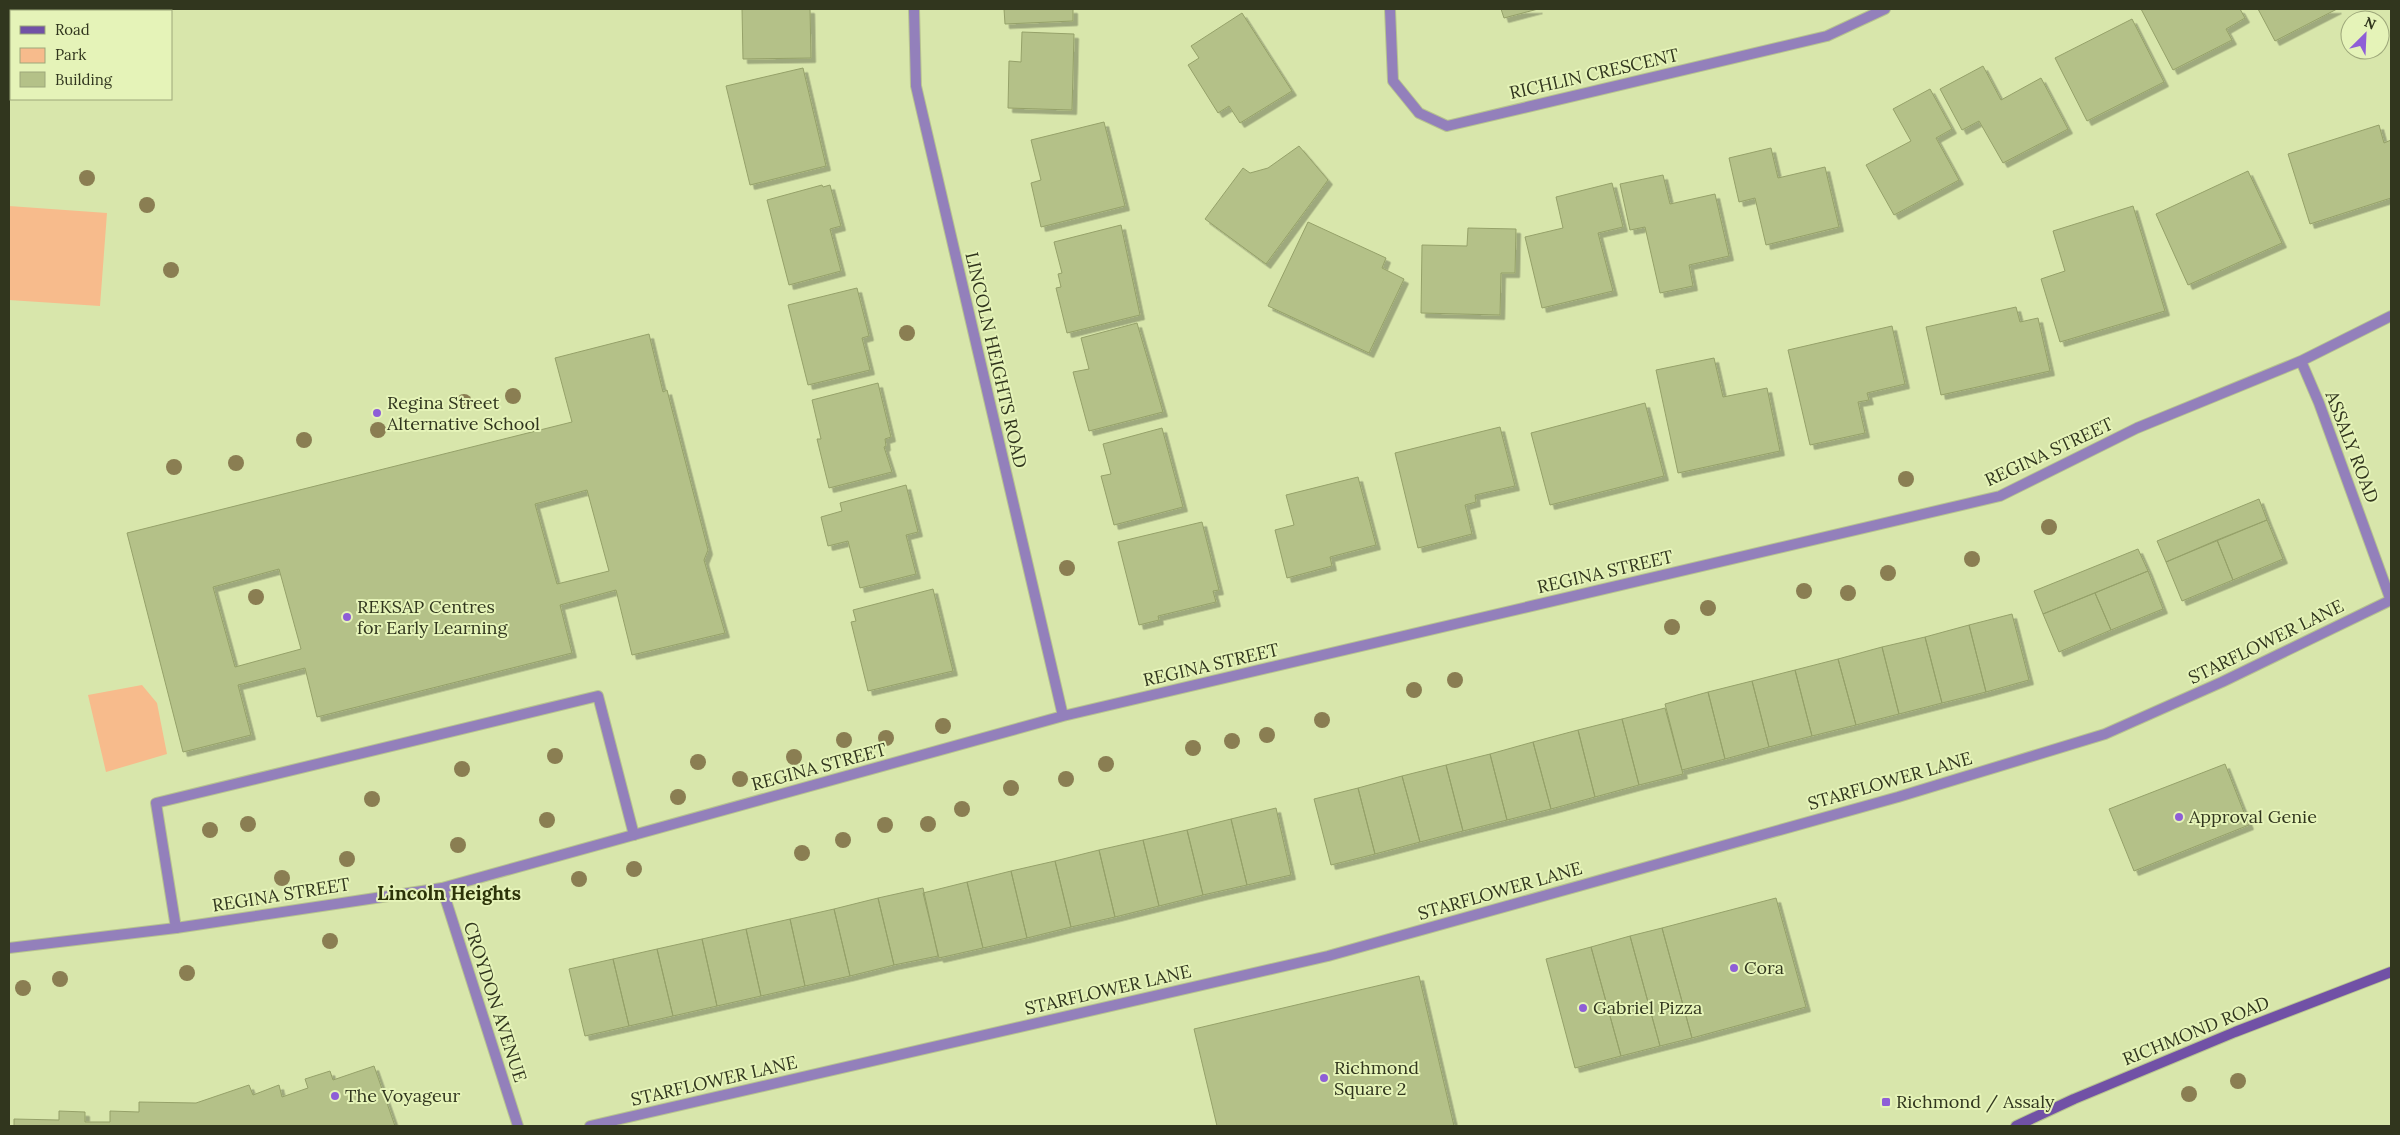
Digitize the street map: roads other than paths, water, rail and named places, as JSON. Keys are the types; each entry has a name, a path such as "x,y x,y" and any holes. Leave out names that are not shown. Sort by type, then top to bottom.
{"main road":[{"name":"RICHMOND ROAD","path":"2016,1126 2074,1099 2235,1032 2391,972"}],"street":[{"name":"LINCOLN HEIGHTS ROAD","path":"914,9 916,86 1062,716"},
{"name":"RICHLIN CRESCENT","path":"1390,9 1393,81 1419,114 1446,126 1827,36 1885,9"},
{"name":"REGINA STREET","path":"9,948 176,928 442,888 1062,716 2000,496 2138,428 2301,362 2391,316"},
{"name":"ASSALY ROAD","path":"2301,362 2319,403 2391,601"},
{"name":"STARFLOWER LANE","path":"590,1126 1328,956 1898,797 2104,734 2222,682 2391,601"},
{"path":"176,928 156,803 598,696 634,835"},
{"name":"CROYDON AVENUE","path":"442,888 518,1126"}],"place":[{"name":"Regina Street Alternative School","path":"377,413"},
{"name":"REKSAP Centres for Early Learning","path":"347,617"},
{"name":"Approval Genie","path":"2179,817"},
{"name":"Cora","path":"1734,968"},
{"name":"Gabriel Pizza","path":"1583,1008"},
{"name":"Richmond Square 2","path":"1324,1078"},
{"name":"The Voyageur","path":"335,1096"},
{"name":"Richmond / Assaly","path":"1886,1102"}],"district":[{"name":"Lincoln Heights","path":"449,893"}]}
